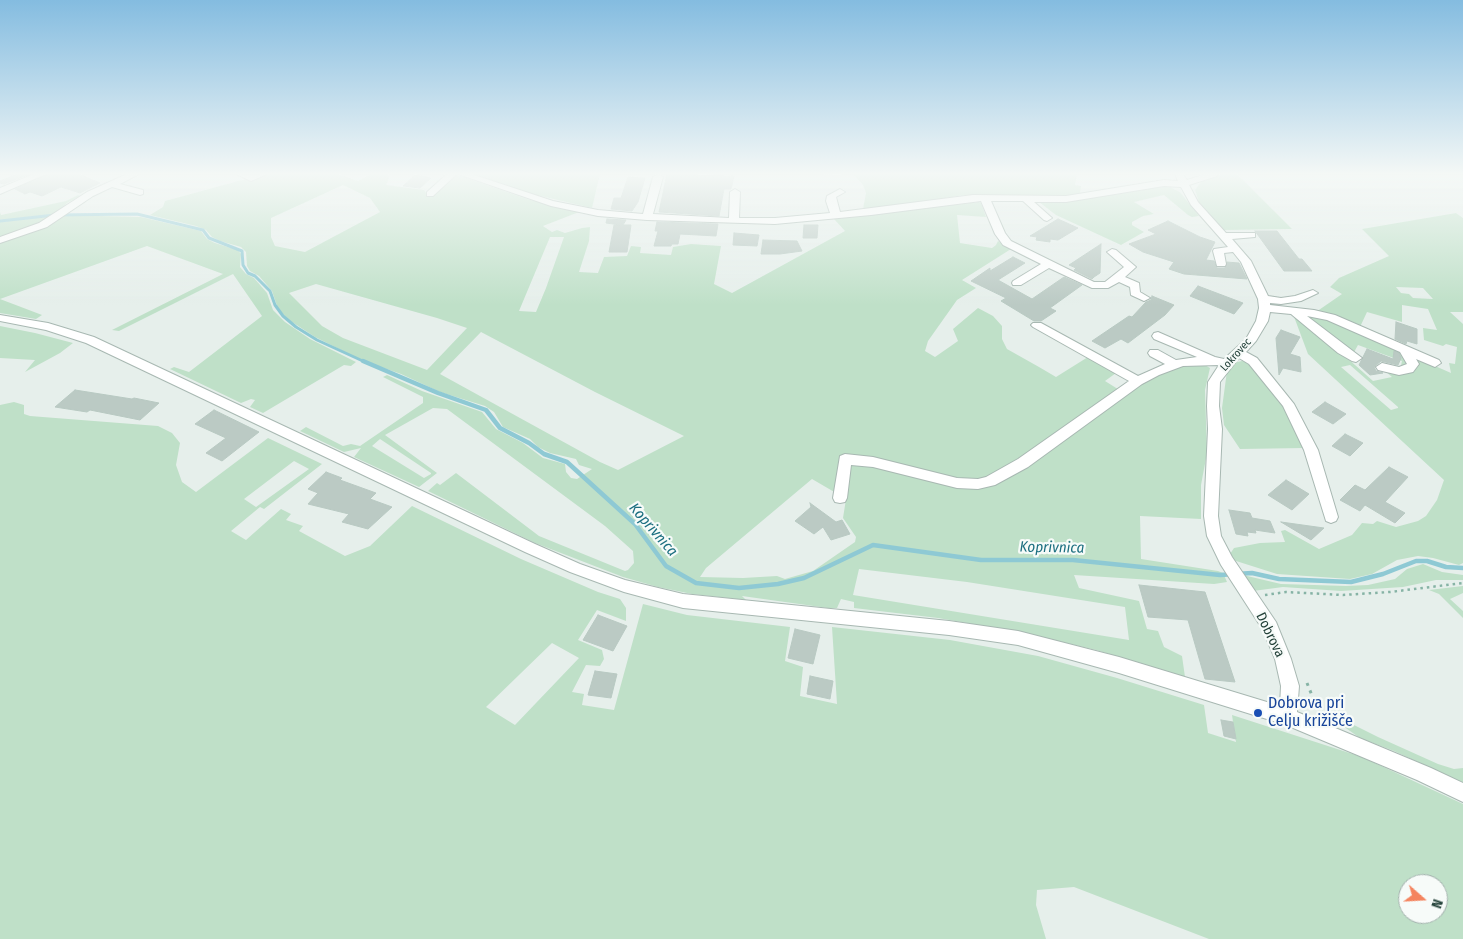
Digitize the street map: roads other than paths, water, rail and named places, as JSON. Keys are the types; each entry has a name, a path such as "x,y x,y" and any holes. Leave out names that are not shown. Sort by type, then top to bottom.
{"street":[{"path":"0,240 43,225 54,218"},
{"path":"647,218 775,221 807,218"},
{"path":"993,218 1000,234 1022,252 1092,285 1108,285 1131,267 1112,252"},
{"path":"1207,218 1246,261 1256,280 1264,304"},
{"path":"1223,236 1251,235"},
{"path":"1221,264 1218,251 1235,249"},
{"path":"1017,283 1048,264"},
{"path":"1119,278 1135,285 1135,293 1144,298"},
{"path":"1264,304 1297,299 1313,292"},
{"path":"1264,304 1294,312 1314,313 1332,317 1435,363"},
{"name":"Lokrovec","path":"1226,561 1214,536 1211,487 1215,429 1213,406 1214,382 1227,363 1250,341 1262,321 1264,304"},
{"path":"1294,312 1342,350 1356,358"},
{"path":"0,318 48,327 90,340 548,556 624,586 683,600 949,628 1018,638 1288,717 1424,774 1463,794"},
{"path":"1037,325 1138,381"},
{"path":"1158,336 1213,360 1227,363"},
{"path":"1382,367 1399,371 1409,369 1413,364 1405,351"},
{"path":"1239,352 1253,361 1288,404 1311,450 1331,518"},
{"path":"840,498 844,459 850,458 957,484 978,484 990,481 1023,462 1138,381 1167,366 1213,360"},
{"name":"Dobrova","path":"1226,561 1270,627 1283,659 1290,686 1288,717"}],"lane":[{"path":"1154,353 1175,364"}],"waterway":[{"name":"Koprivnica","path":"0,221 29,218"},
{"name":"Koprivnica","path":"153,218 203,230 209,238 242,251 243,265 248,273 255,276 270,291 275,305 283,316 317,340 365,362"},
{"name":"Koprivnica","path":"363,361 438,393 486,410 500,428 529,443 544,454 567,462 635,524 666,566 696,583 739,588 778,584 804,578 873,545 981,560 1073,560 1220,575 1252,573 1279,579 1351,582 1383,574 1416,561 1427,561 1446,567 1463,568"}],"place":[{"name":"Dobrova pri Celju križišče","path":"1258,713"}]}
